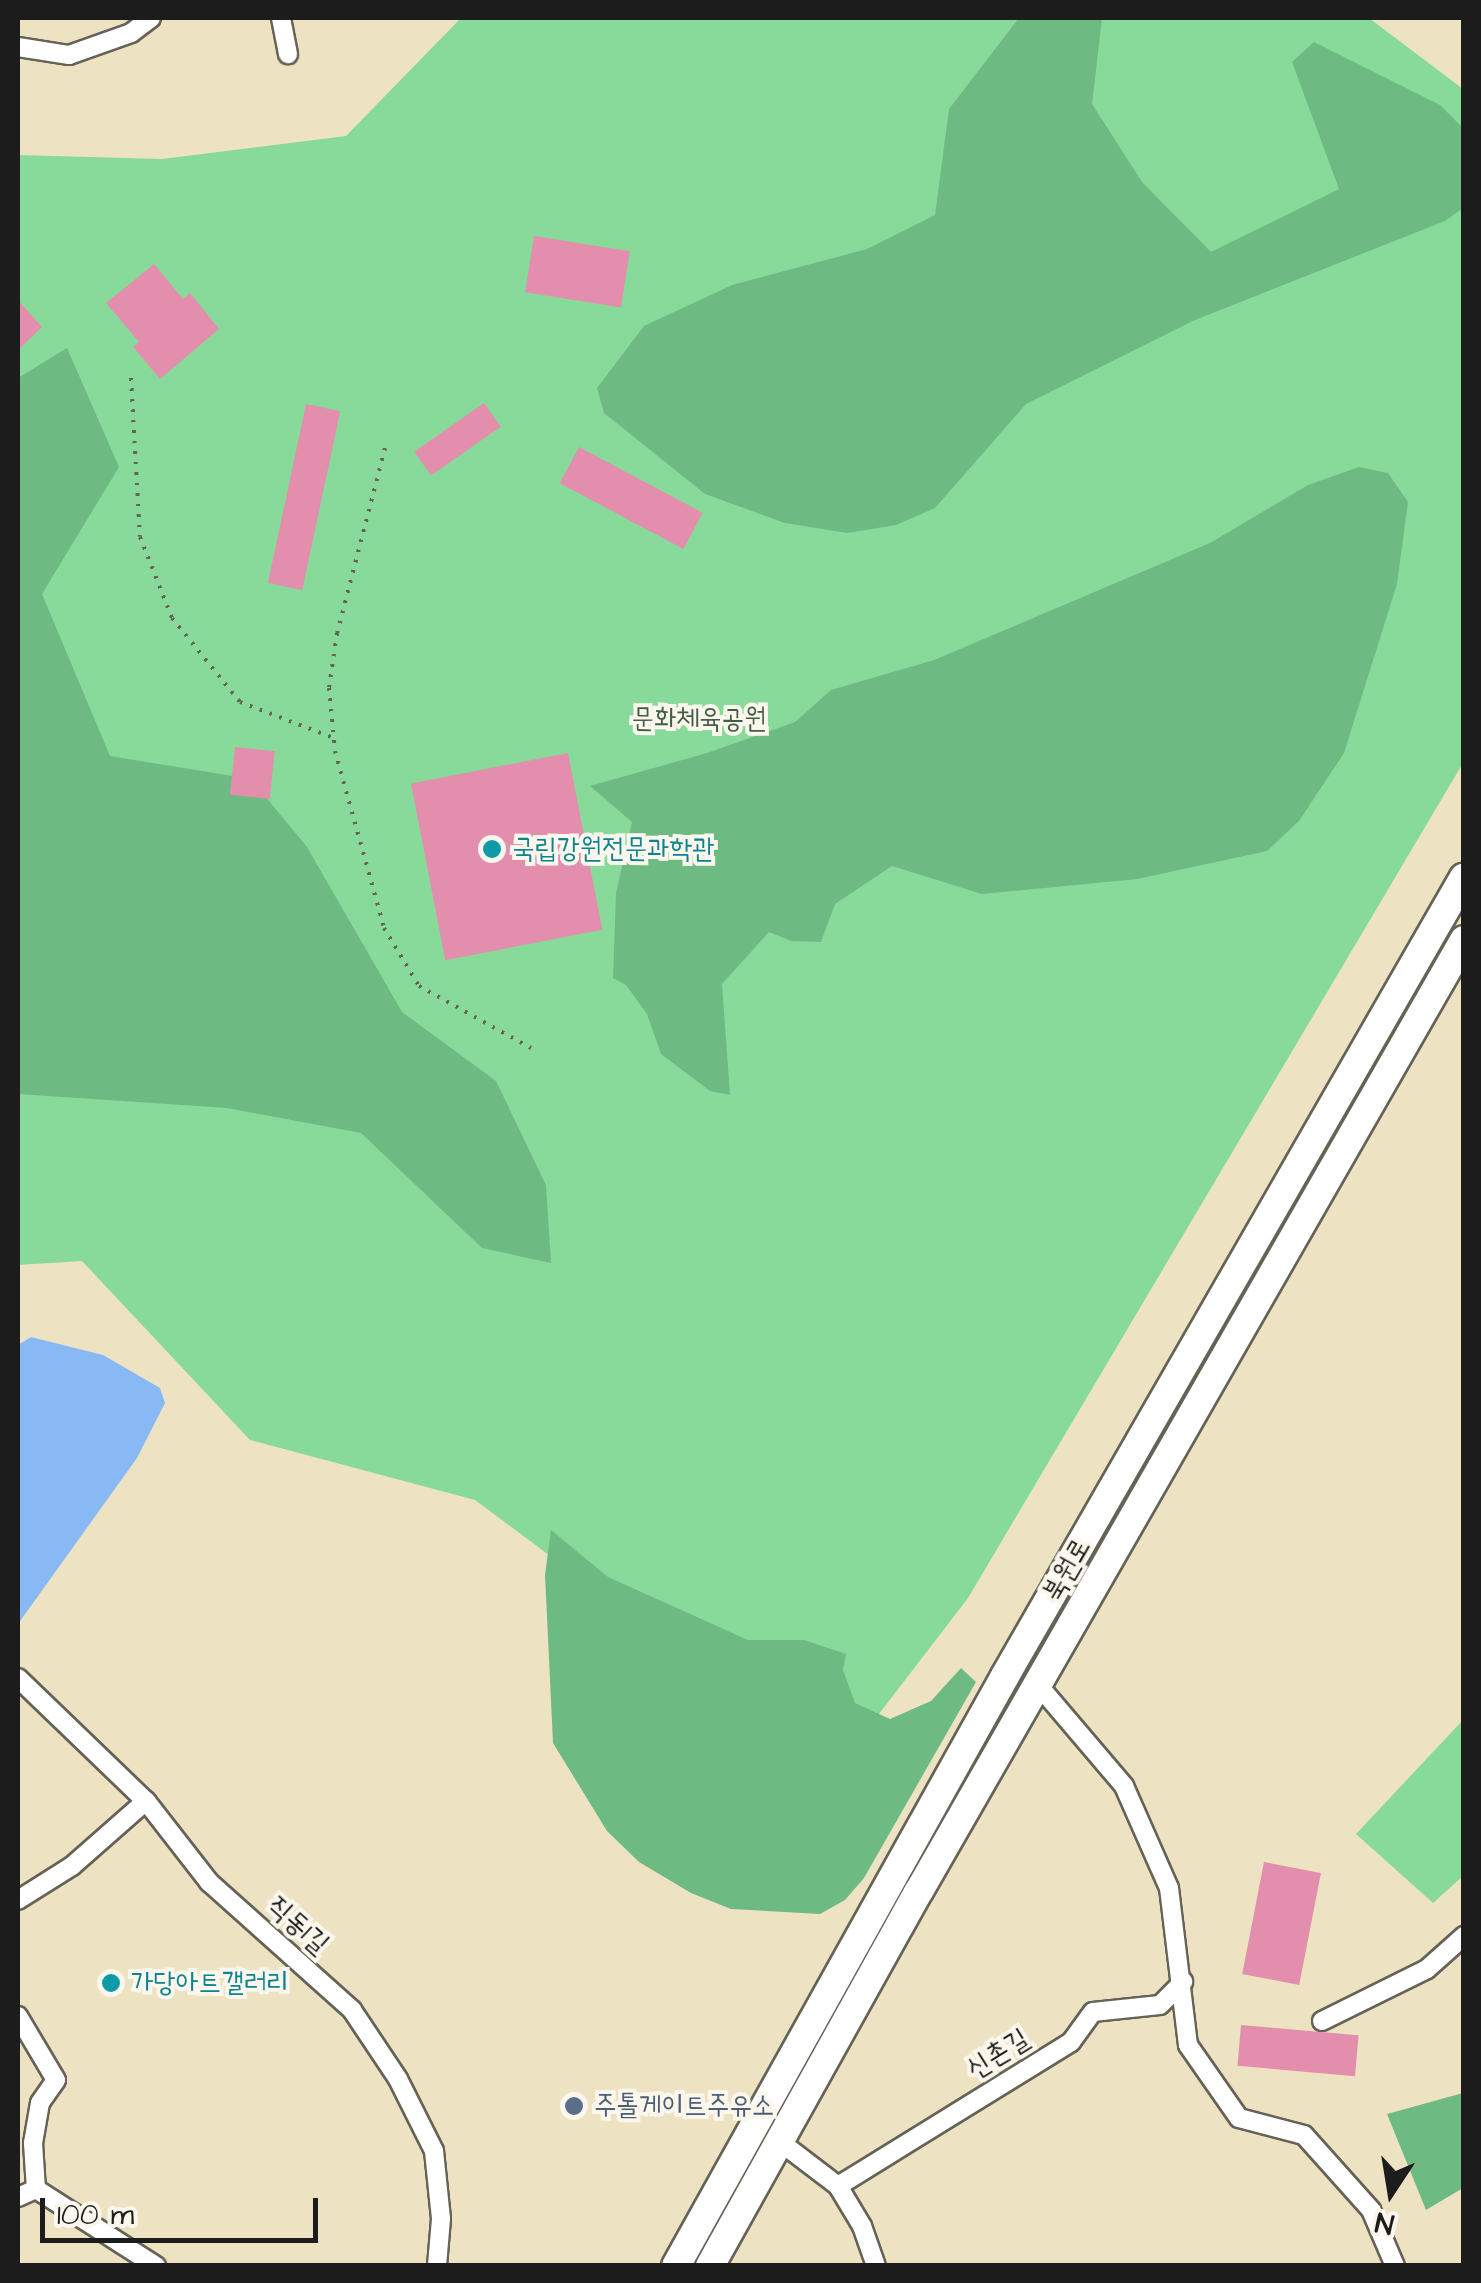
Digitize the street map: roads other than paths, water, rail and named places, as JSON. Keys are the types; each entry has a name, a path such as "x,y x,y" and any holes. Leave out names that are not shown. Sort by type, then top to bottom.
{"street":[{"path":"18,47 69,55 131,33 151,18"},
{"path":"280,18 288,54"},
{"name":"북원로","path":"710,2266 768,2134 1005,1676 1464,878"},
{"name":"북원로","path":"676,2266 768,2134 1039,1686 1464,940"},
{"name":"직동1길","path":"18,1678 146,1801 209,1882 352,2010 398,2078 434,2151 441,2220 437,2266"},
{"path":"1039,1686 1124,1786 1168,1888 1183,1982 1188,2045 1239,2118 1304,2134 1370,2210 1394,2266"},
{"path":"18,1900 72,1866 146,1801"},
{"path":"1322,2020 1427,1969 1464,1936"},
{"name":"신촌길","path":"838,2186 1071,2042 1093,2012 1160,2005 1183,1982"},
{"path":"18,2016 56,2080 40,2104 33,2143 36,2188"},
{"path":"768,2134 838,2186 862,2226 876,2266"},
{"path":"18,2198 36,2188"},
{"path":"36,2188 156,2266"}],"water":[{"path":"31,1337 103,1355 160,1388 165,1403 137,1458 18,1624 18,1345"}],"place":[{"name":"국립강원전문과학관","path":"492,849"},
{"name":"가당아트갤러리","path":"111,1983"},
{"name":"주톨게이트주유소","path":"574,2106"}],"park label":[{"name":"문화체육공원","path":"699,719"}]}
